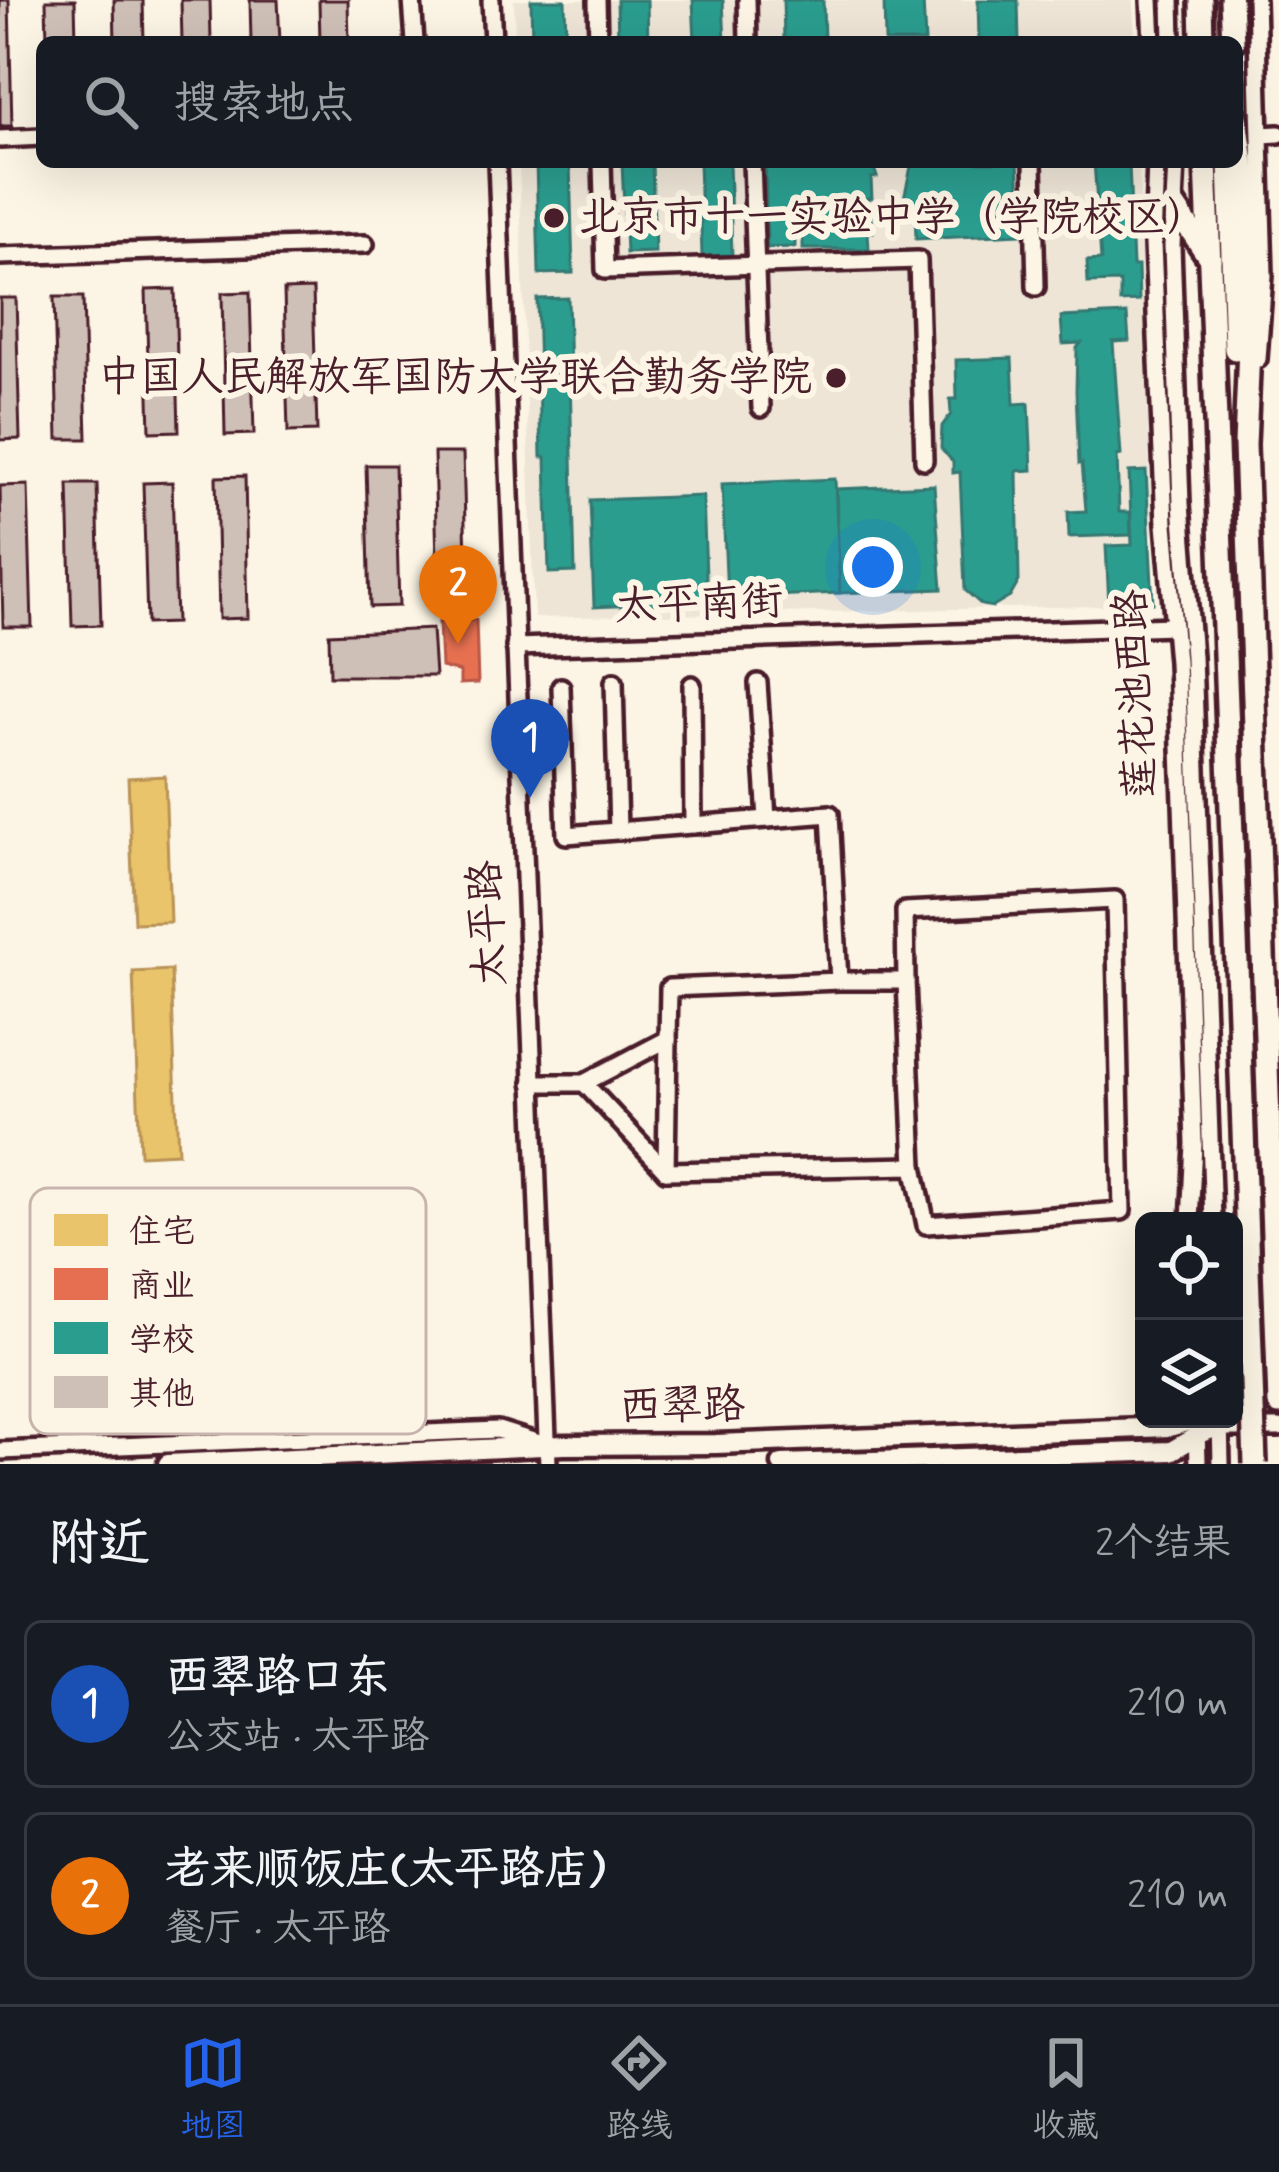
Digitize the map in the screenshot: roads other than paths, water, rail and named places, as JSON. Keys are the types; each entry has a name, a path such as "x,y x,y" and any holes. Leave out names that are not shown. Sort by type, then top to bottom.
{"highway":[{"path":"1201,0 1202,36"},
{"path":"1231,0 1233,36"},
{"path":"1243,160 1252,275 1245,445"},
{"name":"莲花池西路","path":"1206,168 1256,1464"},
{"path":"1229,168 1236,361 1245,445 1279,1403"},
{"path":"1164,205 1210,259"}],"main road":[{"name":"西翠路","path":"168,1464 548,1455 1142,1428"},
{"name":"西翠路","path":"782,1464 1172,1451 1194,1428"}],"street":[{"path":"412,0 415,36"},
{"path":"491,0 493,36"},
{"path":"597,0 598,36"},
{"path":"747,0 748,36"},
{"path":"1150,0 1152,36"},
{"path":"1171,0 1172,36"},
{"path":"1245,445 1262,313 1264,229 1256,0"},
{"path":"1261,135 1279,134"},
{"path":"0,139 36,137"},
{"name":"太平路","path":"497,168 548,1455"},
{"path":"602,168 605,270 918,260 924,460"},
{"path":"752,168 761,408"},
{"path":"1033,168 1036,287"},
{"name":"莲花池西路","path":"1157,168 1172,246 1214,1212"},
{"name":"莲花池西路","path":"1174,168 1164,205 1164,501 1174,626 1195,1144 1191,1212"},
{"path":"0,256 365,244"},
{"name":"太平南街","path":"515,647 1174,626"},
{"path":"614,682 618,831"},
{"path":"758,683 767,819"},
{"path":"692,686 693,825"},
{"path":"561,687 566,836 830,814 839,981"},
{"path":"1114,900 1122,1210 926,1226 914,1166 904,911 1114,900"},
{"path":"666,1171 669,988 906,981"},
{"path":"532,1083 584,1083 668,1039"},
{"path":"584,1083 666,1171 914,1166"},
{"path":"1243,1426 1279,1428"},
{"path":"1197,1428 1198,1464"},
{"path":"1220,1428 1221,1464"},
{"path":"426,1433 498,1430 548,1455"},
{"path":"0,1451 403,1434"}],"place":[{"name":"北京市十一实验中学（学院校区）","path":"554,218"},
{"name":"中国人民解放军国防大学联合勤务学院","path":"836,378"},
{"name":"老来顺饭庄(太平路店)","path":"458,644"},
{"name":"西翠路口东","path":"530,798"}]}
